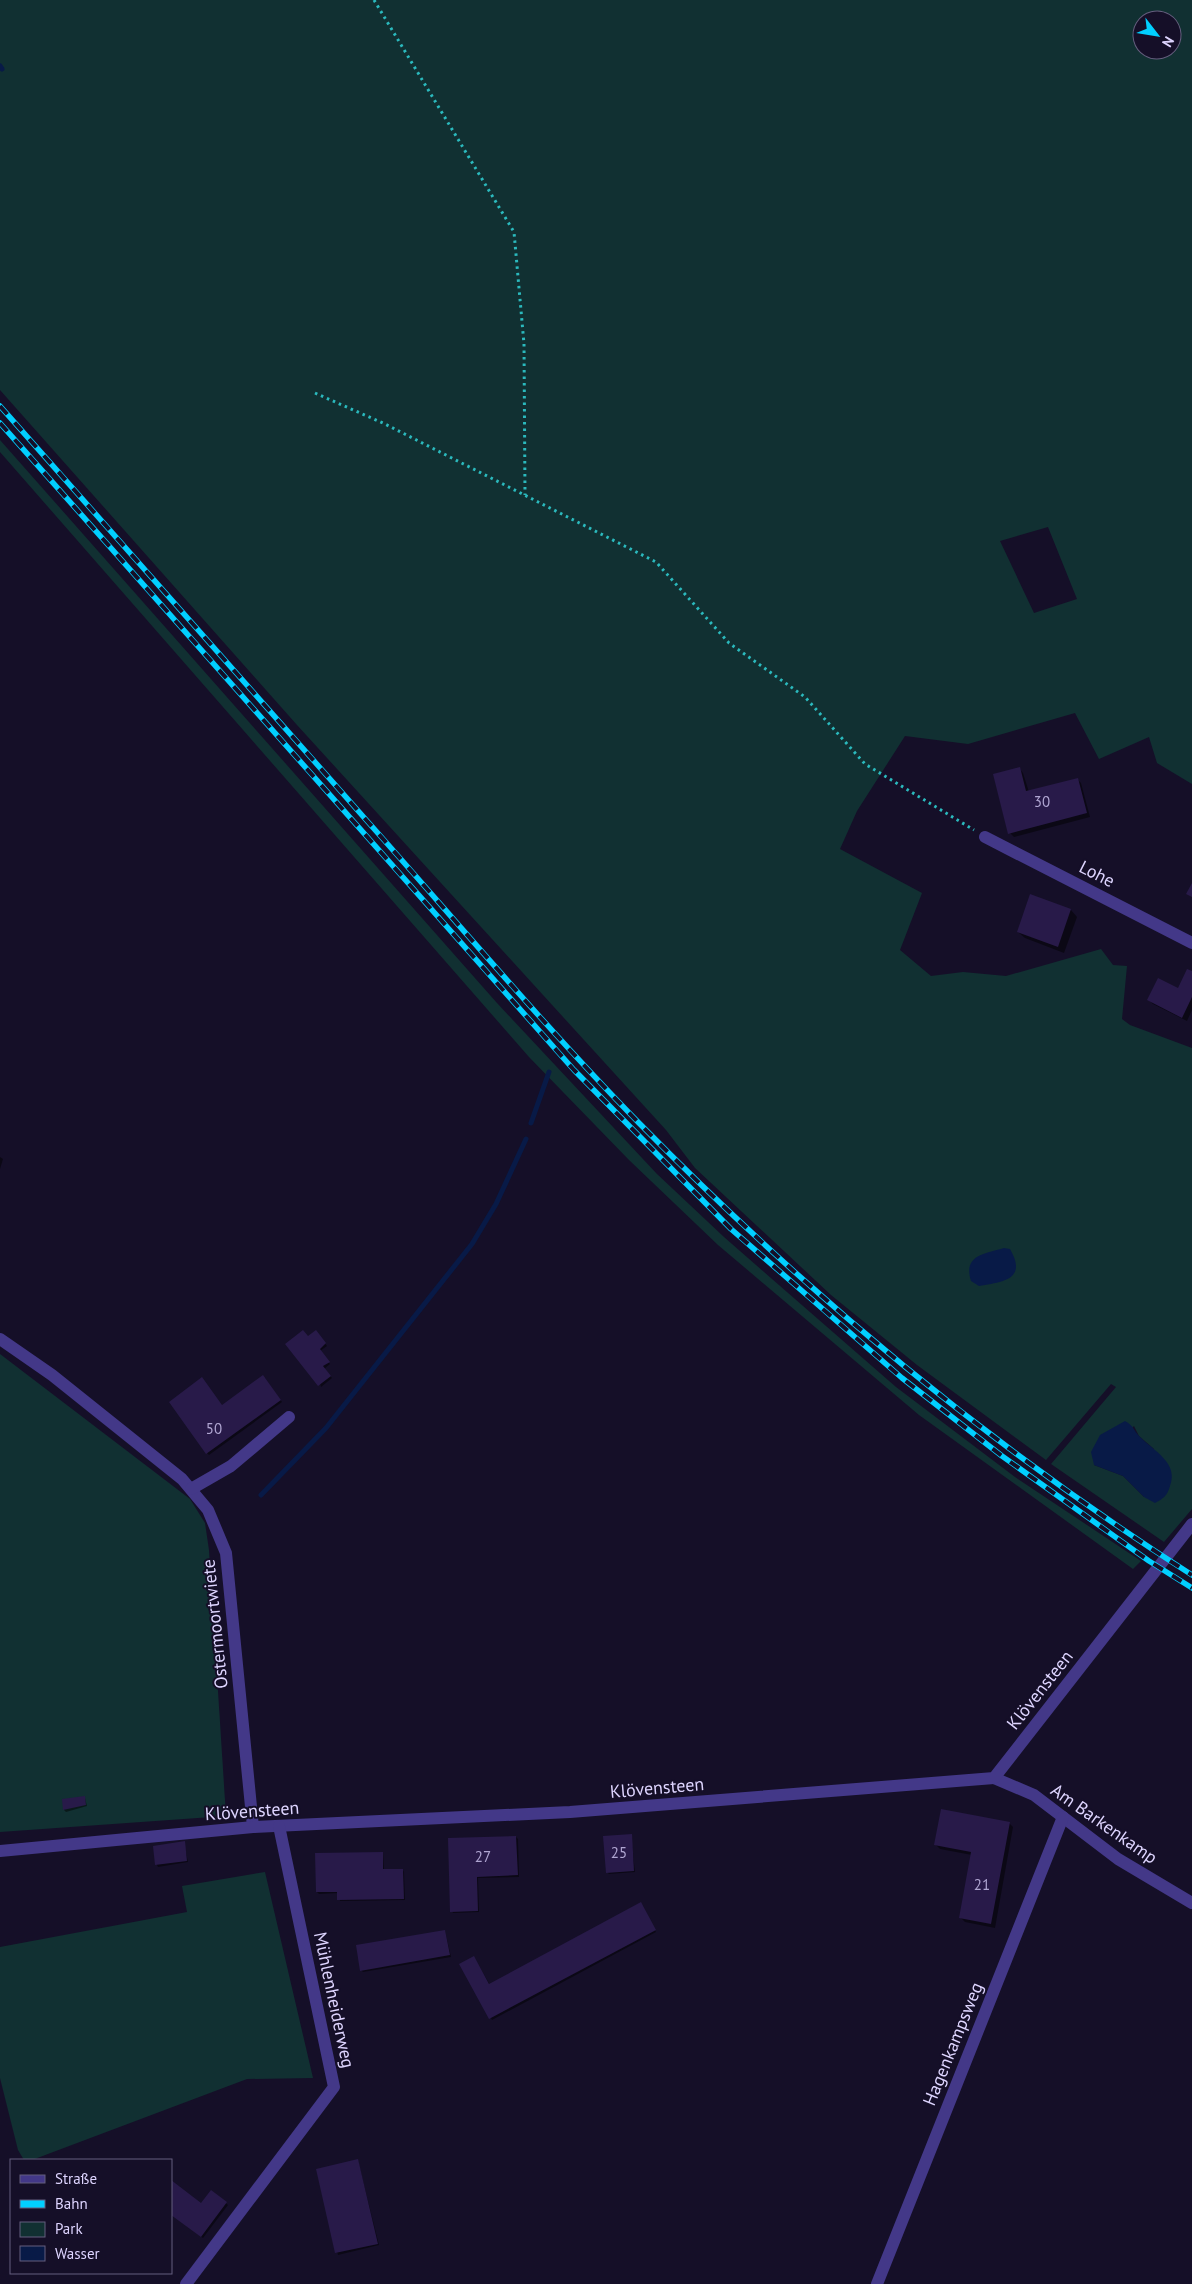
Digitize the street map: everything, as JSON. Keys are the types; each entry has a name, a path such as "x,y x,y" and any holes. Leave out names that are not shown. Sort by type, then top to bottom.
{"street":[{"name":"Lohe","path":"986,837 1192,943"},
{"name":"Ostermoortwiete","path":"0,1339 52,1375 182,1479 208,1510 226,1552 253,1827"},
{"path":"191,1490 231,1466 289,1417"},
{"name":"Klövensteen","path":"0,1851 253,1827 570,1812 994,1778 1192,1524"},
{"name":"Am Barkenkamp","path":"994,1778 1034,1795 1118,1859 1192,1903"},
{"name":"Hagenkampsweg","path":"877,2284 1063,1817"},
{"name":"Mühlenheiderweg","path":"186,2284 334,2087 279,1826"}],"path":[{"path":"374,0 514,232 524,344 524,496"},
{"path":"315,393 385,424 656,562 729,643 804,697 865,764 986,837"}],"green space":[{"path":"0,0 1192,0 1192,784 1157,763 1149,737 1099,759 1075,713 968,744 905,736 857,811 840,849 922,893 900,950 931,976 963,972 1006,976 1101,949 1113,965 1127,966 1122,1019 1130,1025 1192,1048 1192,1509 1164,1542 1051,1464 1116,1387 1111,1384 1046,1460 917,1365 831,1295 695,1168 666,1130 297,725 0,390","holes":["1048,527 1077,599 1034,613 1000,541","1134,1426 1139,1436 1154,1449 1144,1497 1123,1476 1094,1465"]},
{"path":"0,440 497,1003 657,1174 724,1237 896,1387 1015,1477 1141,1561 1133,1569 919,1415 718,1245 629,1160 529,1057 0,452"},
{"path":"0,1354 190,1499 205,1523 209,1550 226,1816 0,1832"},
{"path":"265,1872 313,2078 247,2079 35,2159 23,2159 18,2150 0,2078 0,1947 187,1912 182,1886"}],"water":[{"path":"1004,1248 1010,1249 1015,1259 1016,1267 1010,1278 979,1286 971,1281 970,1266 977,1257"},
{"path":"1125,1421 1164,1458 1171,1471 1172,1478 1168,1492 1155,1503 1144,1497 1123,1476 1094,1465 1091,1452 1100,1435"}],"building":[{"path":"1020,767 1026,791 1078,778 1087,813 1008,834 993,774"},
{"path":"1192,883 1192,897 1186,894"},
{"path":"1030,894 1071,909 1058,947 1017,932"},
{"path":"1187,969 1192,971 1192,997 1182,1018 1147,1000 1158,978 1178,988"},
{"path":"303,1330 308,1336 316,1330 326,1343 320,1349 330,1362 323,1366 331,1376 318,1386 285,1344"},
{"path":"263,1375 281,1400 206,1454 169,1402 202,1377 222,1405"},
{"path":"85,1796 86,1805 63,1810 62,1799"},
{"path":"941,1809 1010,1822 991,1924 959,1918 971,1852 934,1845"},
{"path":"632,1834 634,1871 606,1873 603,1836"},
{"path":"516,1836 518,1875 477,1877 478,1911 450,1912 448,1838"},
{"path":"185,1841 187,1861 155,1865 153,1846"},
{"path":"383,1852 383,1869 403,1869 404,1899 337,1900 337,1892 316,1892 315,1853"},
{"path":"641,1902 656,1930 489,2019 459,1964 474,1956 489,1984"},
{"path":"445,1930 450,1955 360,1971 356,1945"},
{"path":"358,2159 378,2244 335,2253 316,2169"},
{"path":"172,2181 201,2203 211,2190 227,2202 201,2237 172,2216"}],"waterway":[{"path":"531,1123 549,1072"},
{"path":"261,1495 326,1428 472,1244 496,1204 526,1139"}],"railway":[{"path":"0,406 536,1012 604,1087 702,1186 834,1307 973,1421 1117,1526 1192,1575"},
{"path":"0,423 574,1070 731,1229 902,1378 1002,1456 1149,1561 1192,1588"}]}
